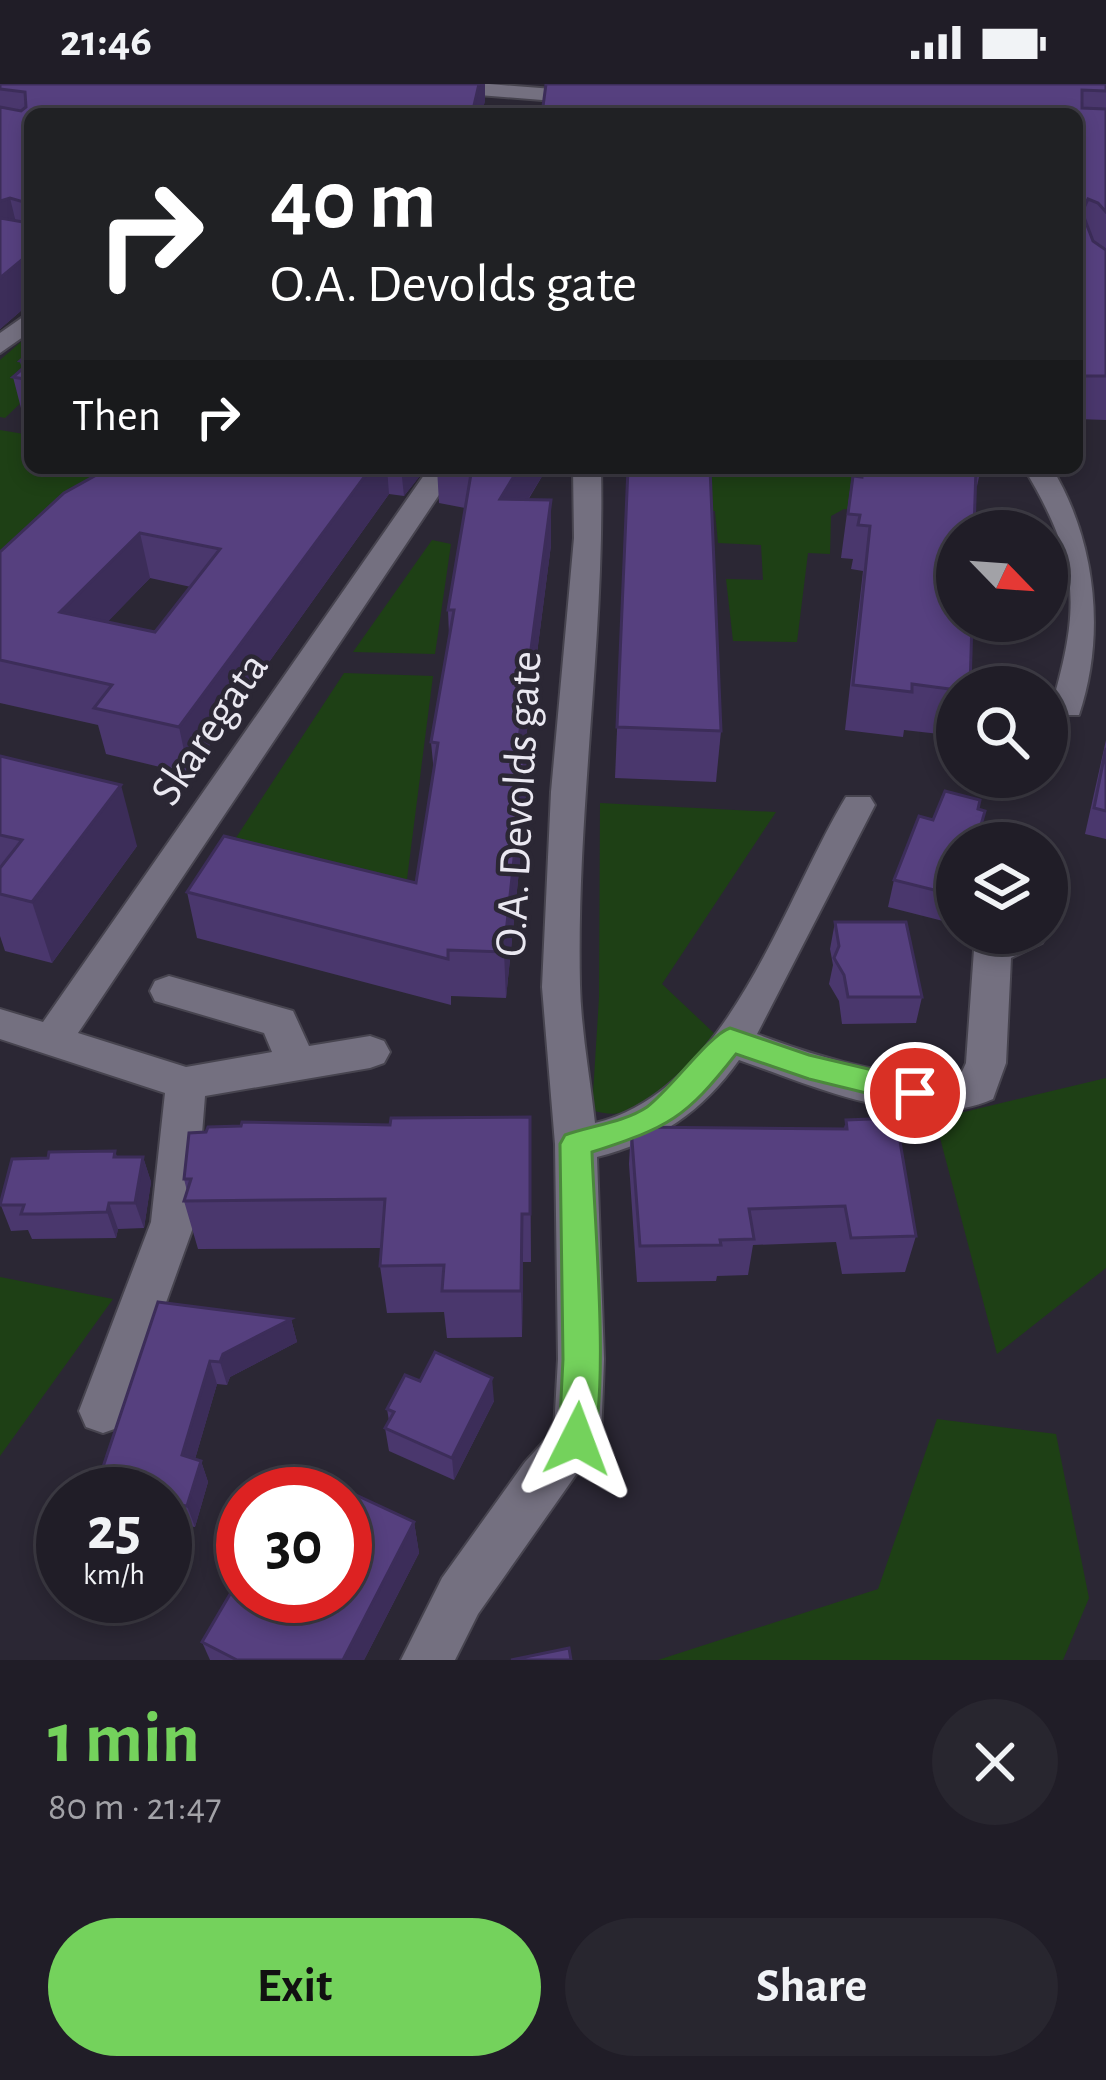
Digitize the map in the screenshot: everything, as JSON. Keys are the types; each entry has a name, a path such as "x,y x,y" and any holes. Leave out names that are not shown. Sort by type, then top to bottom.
{"street":[{"path":"416,84 527,97 622,101"},
{"path":"0,346 24,325"},
{"name":"Skaregata","path":"52,1040 439,474"},
{"name":"O.A. Devolds gate","path":"427,1660 460,1596 542,1479 577,1439 581,1359 576,1144 561,987 568,792 588,538 587,474"},
{"path":"1042,474 1058,499 1080,554 1089,614 1068,704"},
{"path":"576,1144 653,1119 696,1083 730,1040 801,918 858,805"},
{"path":"730,1040 809,1067 915,1093 969,1094 979,1087 988,1069 986,1026 993,954"},
{"path":"169,991 279,1022 297,1064"},
{"path":"0,1024 186,1082 370,1052"},
{"path":"103,1411 173,1222 186,1082"}],"green space":[{"path":"24,339 24,400 5,418 0,417 0,360"},
{"path":"0,430 24,434 24,474 124,474 0,596"},
{"path":"666,474 872,474 913,514 844,509 831,516 830,554 808,553 797,642 733,641 726,579 763,580 761,545 718,543 715,511 633,509"},
{"path":"432,540 451,544 435,654 353,652"},
{"path":"344,673 433,676 403,910 220,862"},
{"path":"600,803 776,812 662,984 716,1035 662,1094 629,1112 611,1114 592,1110 599,998"},
{"path":"1106,1078 1106,1268 997,1354 935,1119"},
{"path":"0,1277 113,1299 0,1456"},
{"path":"937,1419 1056,1434 1089,1598 1063,1660 658,1660 878,1589"}],"building":[{"path":"0,84 479,84 473,108 25,108 25,92 0,89"},
{"path":"546,84 1106,84 1106,91 1082,90 1082,108 543,108"},
{"path":"0,107 24,109 24,202 0,201"},
{"path":"1083,108 1106,109 1106,212 1088,199 1083,210"},
{"path":"24,202 24,258 0,278 0,218 23,222"},
{"path":"1083,215 1093,241 1106,250 1106,376 1083,376"},
{"path":"98,474 367,474 179,727 94,708 112,685 0,660 0,552 64,493","holes":["140,533 220,549 155,632 60,612"]},
{"path":"471,474 515,474 500,499 551,500 518,746 526,746 504,952 448,950 448,959 187,892 224,836 416,883 438,743 431,742 454,610 448,610"},
{"path":"628,474 710,474 721,731 617,727"},
{"path":"976,474 975,510 936,510 936,642 971,642 971,666 936,666 936,687 912,684 912,692 853,685 870,526 858,525 860,515 848,514 853,476"},
{"path":"1106,748 1106,811 1094,808"},
{"path":"0,756 121,785 32,902 0,894 0,868 22,840 0,835"},
{"path":"942,798 980,800 978,809 985,811 982,822 936,822 936,890 894,880 919,816 933,820"},
{"path":"835,922 906,922 922,997 848,997 844,975 834,958 839,946"},
{"path":"530,1117 530,1214 522,1214 521,1291 442,1291 444,1265 380,1266 385,1199 184,1201 191,1179 184,1179 189,1133 206,1132 208,1127 241,1126 242,1122 390,1125 391,1118"},
{"path":"896,1118 916,1236 851,1238 845,1206 749,1209 754,1239 720,1240 721,1245 640,1246 631,1127 847,1129 846,1120"},
{"path":"115,1151 114,1157 143,1157 135,1203 109,1203 107,1212 41,1214 21,1214 24,1205 0,1205 12,1159 48,1158 49,1152"},
{"path":"158,1302 291,1319 223,1354 220,1362 210,1361 182,1455 201,1461 192,1490 192,1467 103,1467"},
{"path":"435,1352 492,1378 452,1458 385,1428 394,1412 387,1409 405,1375 420,1381"},
{"path":"372,1502 414,1522 372,1604"},
{"path":"216,1618 216,1623 362,1623 343,1660 237,1660 202,1642"},
{"path":"569,1648 571,1660 511,1660"}],"route":[{"path":"577,1439 581,1359 576,1144 653,1119 696,1083 730,1040 809,1067 915,1093"}]}
